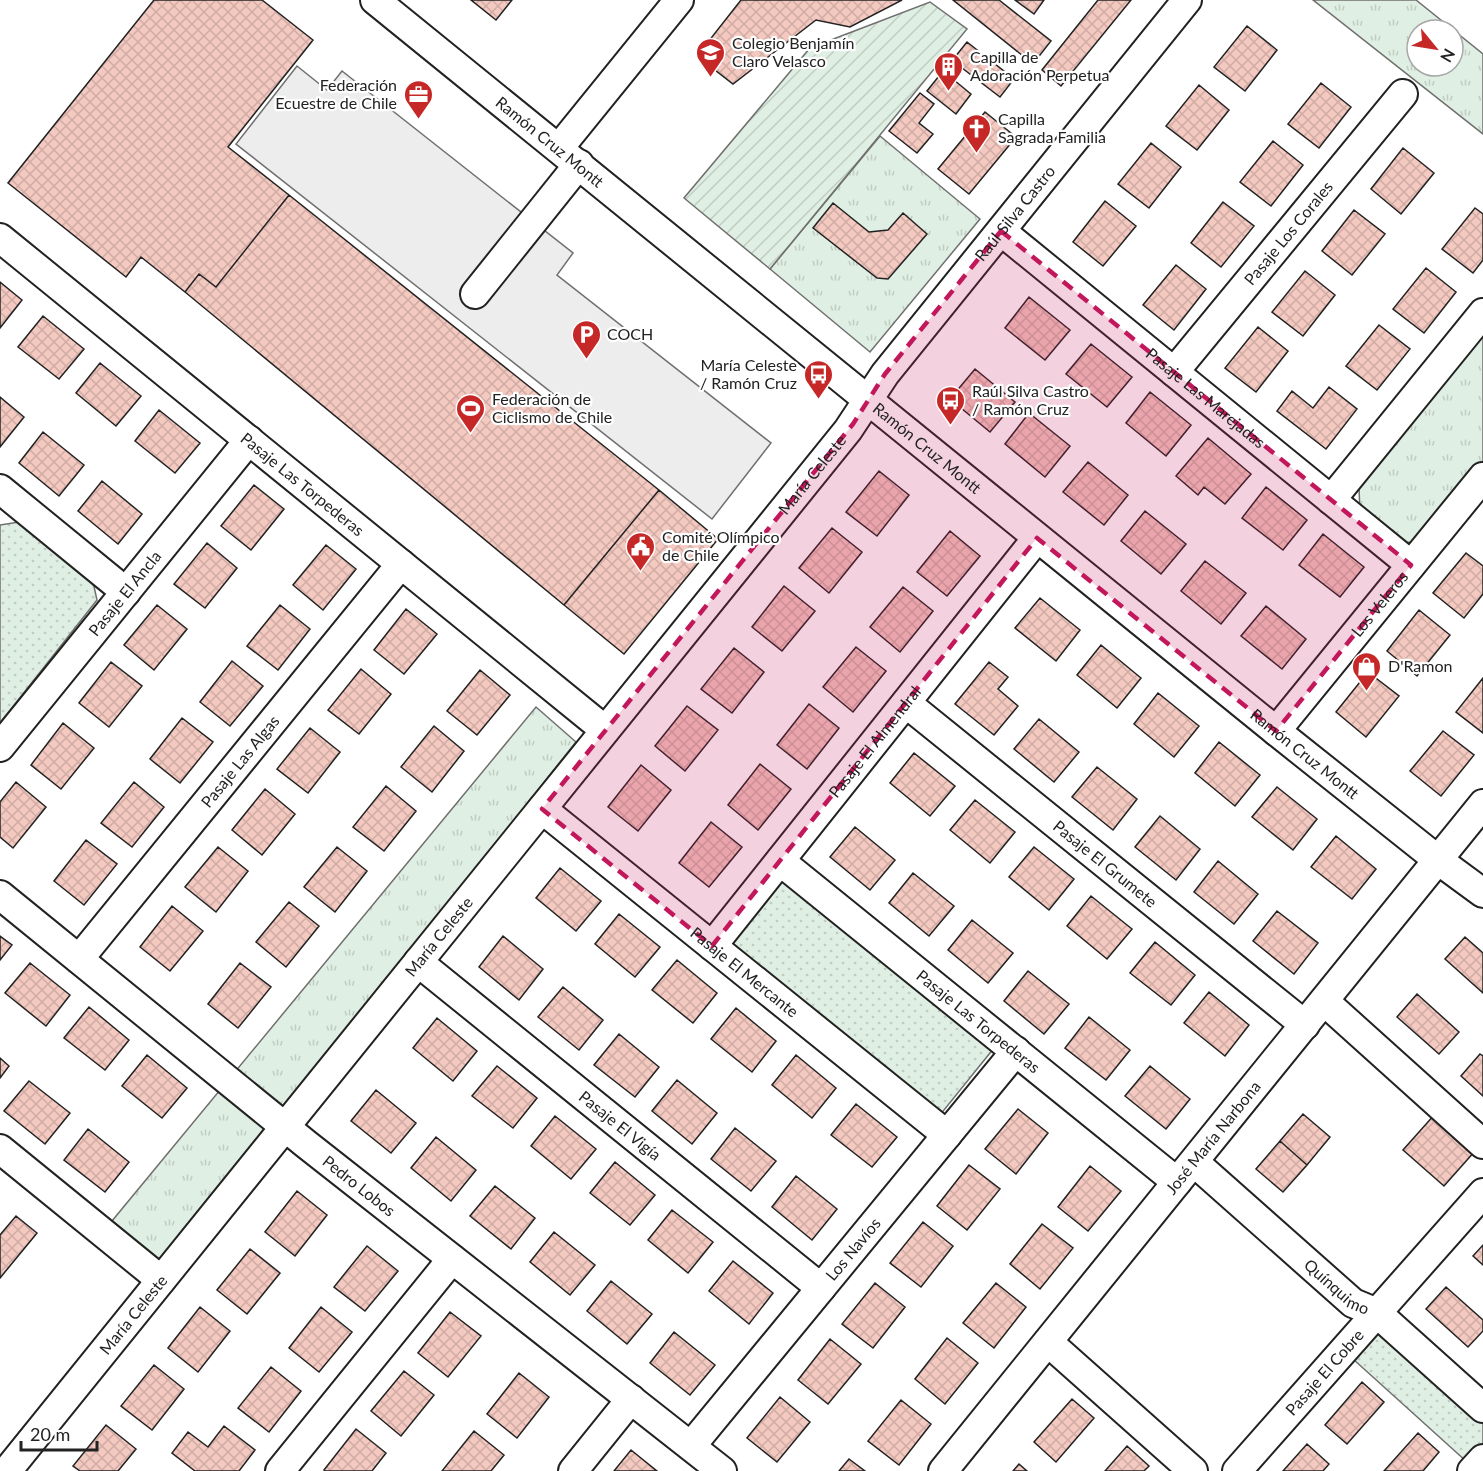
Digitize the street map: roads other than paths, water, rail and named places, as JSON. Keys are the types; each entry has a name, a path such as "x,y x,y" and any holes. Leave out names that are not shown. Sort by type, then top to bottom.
{"street":[{"name":"Ramón Cruz Montt","path":"375,0 1276,731 1483,893"},
{"path":"475,294 679,0"},
{"name":"Raúl Silva Castro","path":"869,399 885,374 1187,0"},
{"name":"Pasaje Los Corales","path":"1174,372 1403,94"},
{"name":"Pasaje Las Marejadas","path":"1001,231 1411,565"},
{"name":"Pasaje Las Torpederas","path":"0,238 605,730"},
{"path":"1331,500 1483,313"},
{"name":"María Celeste","path":"7,1471 853,424 869,399"},
{"name":"Pasaje El Ancla","path":"0,747 249,441"},
{"name":"Los Veleros","path":"1276,731 1483,477"},
{"path":"2,495 126,592"},
{"name":"Pasaje El Almendral","path":"712,946 1037,538"},
{"name":"Pasaje Las Algas","path":"79,959 401,564"},
{"name":"Pasaje El Grumete","path":"906,703 1305,1025"},
{"name":"José María Narbona","path":"944,1471 1483,804"},
{"name":"Pasaje El Mercante","path":"542,808 947,1135"},
{"name":"Pasaje Las Torpederas","path":"780,861 1016,1051 1186,1172"},
{"name":"Pedro Lobos","path":"0,895 285,1127 722,1471"},
{"name":"Pasaje El Vigía","path":"418,962 821,1288"},
{"path":"1324,1001 1483,1144"},
{"name":"Los Navíos","path":"691,1446 1016,1051"},
{"path":"0,1149 161,1280"},
{"name":"Quínquimo","path":"1186,1172 1353,1303 1377,1313 1483,1408"},
{"name":"Pasaje El Cobre","path":"1237,1471 1483,1193"},
{"path":"280,1471 452,1259"},
{"path":"1048,1342 1185,1468"},
{"path":"573,1471 631,1399"},
{"path":"1472,1471 1483,1459"}],"place":[{"name":"Colegio Benjamín Claro Velasco","path":"711,78"},
{"name":"Capilla de Adoración Perpetua","path":"949,92"},
{"name":"Federación Ecuestre de Chile","path":"418,120"},
{"name":"Capilla Sagrada Familia","path":"977,154"},
{"name":"COCH","path":"586,360"},
{"name":"María Celeste / Ramón Cruz","path":"818,400"},
{"name":"Raúl Silva Castro / Ramón Cruz","path":"951,426"},
{"name":"Federación de Ciclismo de Chile","path":"471,434"},
{"name":"Comité Olímpico de Chile","path":"641,572"},
{"name":"D'Ramon","path":"1367,692"}]}
